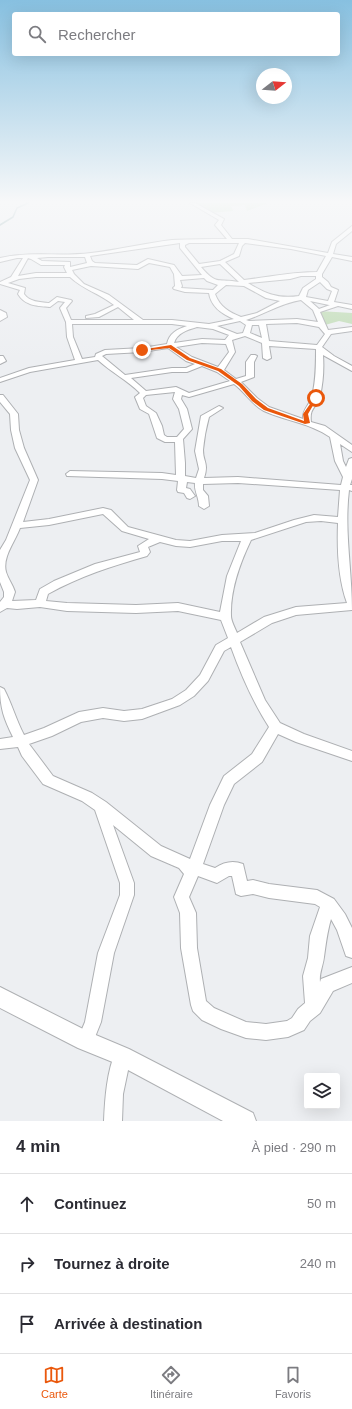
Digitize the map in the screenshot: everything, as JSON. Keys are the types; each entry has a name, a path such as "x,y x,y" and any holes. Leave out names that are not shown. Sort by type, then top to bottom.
{"street":[{"path":"0,260 17,256 29,257 45,255"},
{"path":"56,255 83,255"},
{"path":"87,255 89,262 92,264"},
{"path":"189,255 205,276 213,282 244,283 290,277 301,274 319,276 329,288 335,290 331,302"},
{"path":"197,266 221,262 236,255"},
{"path":"327,255 352,259"},
{"path":"69,269 73,256"},
{"path":"302,298 305,289 319,276 330,256"},
{"path":"29,257 40,263 69,269 82,285 102,293 136,319 143,322"},
{"path":"14,279 29,257"},
{"path":"1,283 14,279 92,264 138,267 148,261 172,266 180,278 205,276"},
{"path":"221,262 244,283 268,297 287,300 302,298 331,302 340,306 352,307"},
{"path":"177,272 177,284 179,286 176,288 188,291 199,290 214,292"},
{"path":"1,283 23,288 21,294 22,298 33,303 50,305 58,299 69,300 63,308 68,321 70,337 79,361"},
{"path":"224,283 214,292 212,297 220,310 248,323 300,321 322,325"},
{"path":"302,298 317,311 322,325 327,332"},
{"path":"170,346 171,338 176,333 200,325 222,324 258,314 287,300"},
{"path":"317,311 335,306 331,302"},
{"path":"68,321 97,316 118,305"},
{"path":"0,312 4,314 4,316 0,319"},
{"path":"68,321 172,322 220,329 236,336"},
{"path":"262,322 266,332 265,342 267,358"},
{"path":"246,334 248,323"},
{"path":"327,332 352,329"},
{"path":"307,423 306,414 316,398 320,369 319,348 320,344 326,337 327,332"},
{"path":"228,342 228,339 246,334 273,344 319,348 331,358 352,369"},
{"path":"99,358 98,355 105,352 170,346 202,341 228,342"},
{"path":"220,370 232,352 228,342"},
{"path":"170,346 200,364 220,370 266,409 322,428 352,449"},
{"path":"179,391 177,399 183,409 188,429 179,439 165,440 160,436 158,426 152,413 144,409 139,397 144,393 176,389 189,394 250,377 250,362 253,356"},
{"path":"0,358 2,361 0,362"},
{"path":"0,380 18,373 99,358 134,383 144,393"},
{"path":"124,377 172,370 187,370 200,364"},
{"path":"0,397 14,414 13,423 18,440 28,469 34,480 10,541 3,552 0,566 1,574 10,596 3,606"},
{"path":"204,506 204,496 199,490 199,481 203,469 200,451 203,422 207,415 219,408"},
{"path":"334,437 339,461 348,484"},
{"path":"179,439 181,464 180,478 183,480 181,490 187,491 190,496"},
{"path":"352,460 342,521 344,562 352,602"},
{"path":"70,474 144,475 199,481 238,480 348,484"},
{"path":"16,526 49,522 103,511 108,512 125,529 176,544 190,544 222,538 258,537 284,526 308,519 316,518 342,521"},
{"path":"247,538 237,558 227,597 225,617 260,703 276,727 300,738 352,756"},
{"path":"40,603 44,592 58,584 99,566 143,554 145,552 143,546 158,539"},
{"path":"3,606 40,603 61,606 136,609 178,608 225,617"},
{"path":"0,744 21,741 48,732 79,717 103,713 124,716 142,714 176,702 190,693 204,678 220,648 234,640 281,615 296,611 352,606"},
{"path":"0,692 6,704 10,719 21,741 27,752 48,780 87,797 156,851 184,864 193,871 217,876 226,869 238,869 241,889 253,887 269,891 318,897 330,904 338,913 352,950"},
{"path":"276,727 258,758 229,780 217,805 193,871 181,897 188,913 189,948 199,1005 208,1014 246,1030 266,1032 288,1030 298,1024 314,1007 327,985 352,975"},
{"path":"85,1041 92,1022 106,953 128,890 126,877 100,806"},
{"path":"314,1007 311,976 316,958 318,936 330,904"},
{"path":"0,997 15,1003 85,1041 122,1056 245,1121"},
{"path":"113,1121 114,1094 122,1056"}],"green space":[{"path":"319,311 352,313 352,324 339,321 325,325 328,327 328,330 325,329"}],"route":[{"path":"142,350 170,346 189,359 220,370 240,385 254,400 266,409 307,423 306,414 316,398"}]}
